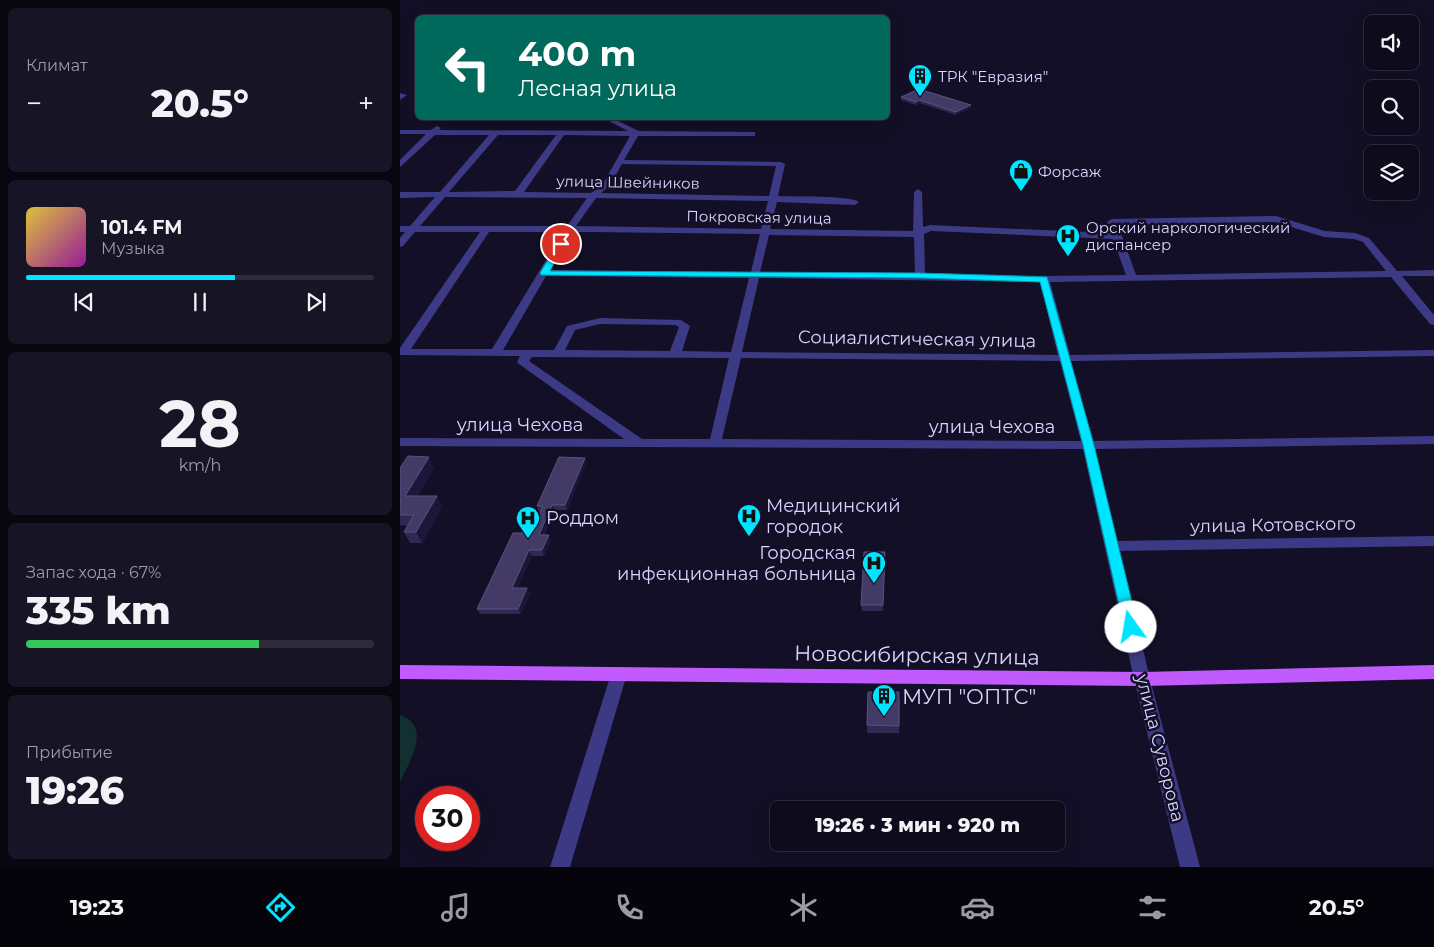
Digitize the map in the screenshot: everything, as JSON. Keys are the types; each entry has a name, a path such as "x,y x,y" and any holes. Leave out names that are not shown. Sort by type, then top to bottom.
{"main road":[{"name":"Новосибирская улица","path":"400,672 1142,679 1434,672"}],"street":[{"path":"611,120 636,132"},
{"path":"400,165 442,123"},
{"path":"400,132 752,134"},
{"path":"400,244 496,132"},
{"path":"518,194 562,132"},
{"path":"495,353 569,230 594,195 607,183 636,132"},
{"path":"620,162 781,164 715,443"},
{"path":"918,192 920,276"},
{"name":"улица Швейников","path":"400,195 594,195 855,202"},
{"path":"1132,277 1112,222 1276,220 1324,234 1355,236 1366,240 1434,322"},
{"name":"Покровская улица","path":"400,229 919,232 930,228 1116,236"},
{"path":"401,352 486,230"},
{"path":"544,273 920,276 1044,279 1434,272"},
{"name":"улица Суворова","path":"1044,279 1088,445 1113,546 1142,679 1190,867"},
{"path":"558,354 571,328 600,321 677,322 685,326 675,354"},
{"name":"Социалистическая улица","path":"401,352 1066,358 1434,353"},
{"name":"улица Чехова","path":"528,353 523,362 639,443"},
{"name":"улица Чехова","path":"400,442 1088,445 1434,440"},
{"name":"улица Котовского","path":"1113,546 1434,541"},
{"path":"560,867 618,674"}],"green space":[{"path":"400,715 410,720 415,727 417,736 413,755 400,782"}],"building":[{"path":"919,89 971,105 956,112 920,100 916,102 901,97"},
{"path":"408,456 429,457 405,496 437,496 416,532 404,532 414,515 400,515 400,468"},
{"name":"Роддом","path":"559,457 585,458 565,505 552,505 539,535 549,535 542,550 529,550 512,588 527,588 518,609 477,609 513,533 531,533 543,506 537,506"},
{"name":"Городская инфекционная больница","path":"864,552 885,552 883,605 861,605"},
{"name":"МУП \"ОПТС\"","path":"868,692 899,692 899,726 867,725"}],"place":[{"name":"ТРК \"Евразия\"","path":"920,97"},
{"name":"Форсаж","path":"1021,192"},
{"name":"Орский наркологический диспансер","path":"1068,257"},
{"name":"Медицинский городок","path":"749,537"},
{"name":"Роддом","path":"528,539"},
{"name":"Городская инфекционная больница","path":"874,584"},
{"name":"МУП \"ОПТС\"","path":"884,717"}],"route":[{"path":"561,244 544,273 920,276 1044,279 1088,445 1131,627"}]}
